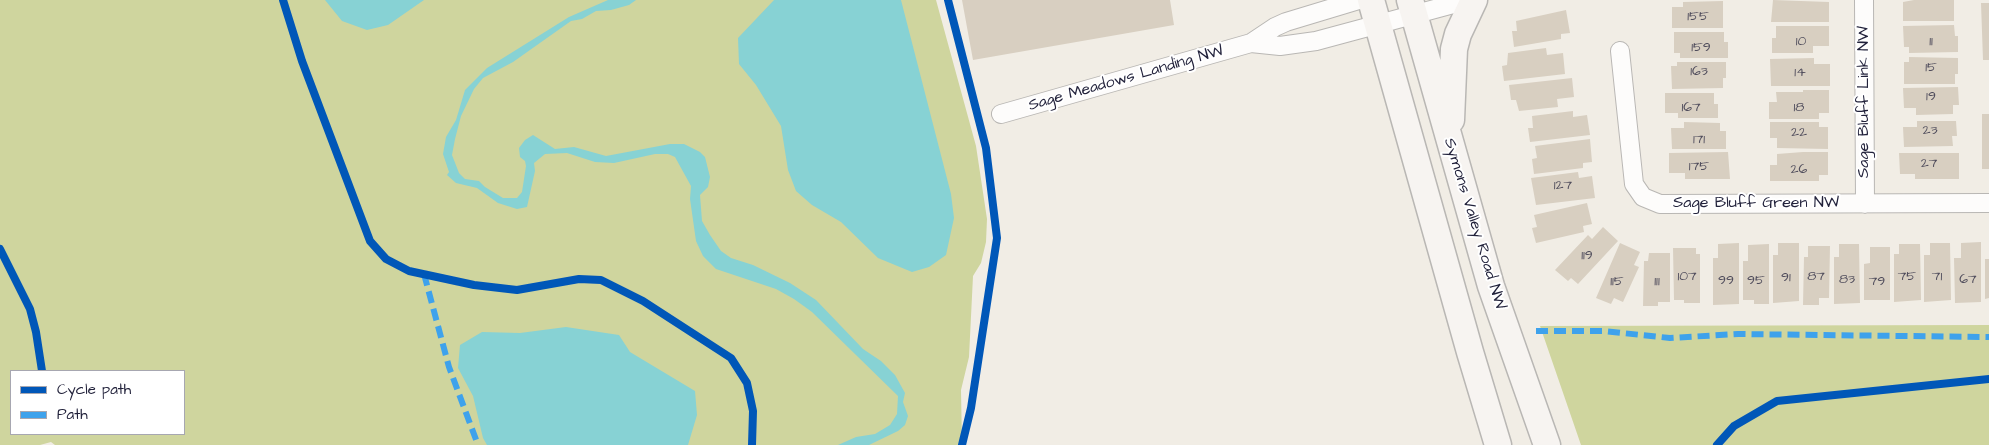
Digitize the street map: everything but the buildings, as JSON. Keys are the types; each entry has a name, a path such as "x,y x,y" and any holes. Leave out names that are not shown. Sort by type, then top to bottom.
{"main road":[{"path":"1370,0 1498,445"},
{"path":"1451,146 1454,49 1458,34 1474,0"},
{"name":"Symons Valley Road NW","path":"1412,8 1491,286 1547,445"}],"street":[{"name":"Sage Meadows Landing NW","path":"1001,114 1251,43 1286,22 1359,0"},
{"name":"Sage Meadows Landing NW","path":"1251,43 1280,46 1298,44 1377,25 1412,8 1468,0"},
{"name":"Sage Bluff Link NW","path":"1864,0 1865,204"},
{"name":"Sage Bluff Green NW","path":"1620,51 1634,184 1643,197 1660,204 1989,203"}],"green space":[{"path":"0,0 936,0 976,146 987,219 986,242 981,263 973,276 969,357 961,390 962,445 55,445 51,442 40,445 0,445"},
{"path":"1989,325 1989,445 1581,445 1540,326"}],"water":[{"path":"325,0 424,0 388,25 367,30 342,21"},
{"path":"608,0 636,0 629,5 611,10 596,11 582,19 571,21 513,62 483,78 474,89 461,116 455,139 452,155 459,173 465,179 479,181 503,198 517,198 522,192 526,166 525,161 520,157 519,148 525,140 533,135 555,149 574,147 606,156 670,144 684,144 700,152 705,157 710,177 708,187 700,195 702,221 721,251 731,258 753,265 790,283 816,300 863,349 881,361 895,375 905,393 903,402 908,416 905,425 898,431 869,445 838,445 856,437 875,434 890,425 897,414 898,396 812,312 794,299 776,289 716,269 703,256 696,241 690,199 691,186 675,157 668,154 655,154 614,163 595,162 567,153 545,154 534,163 535,171 527,207 517,209 498,203 477,188 456,183 447,175 449,172 443,154 446,137 456,120 465,90 487,68 569,17"},
{"path":"774,0 901,0 951,194 954,218 946,255 929,267 912,272 878,258 841,222 812,205 796,191 788,170 781,126 756,85 739,64 738,38"},
{"path":"566,327 619,335 630,352 695,391 697,415 688,445 487,445 483,438 473,396 458,368 460,345 482,332 520,333"}],"marked path":[{"path":"424,274 449,367 478,445"},
{"path":"1536,331 1603,331 1670,338 1738,334 1989,337"}],"cycle path":[{"path":"283,0 302,61 370,241 386,259 409,271 474,285 517,290 579,279 601,280 643,301 731,358 747,383 753,411 752,445"},
{"path":"948,0 986,148 997,238 971,408 962,445"},
{"path":"0,249 30,309 36,332 42,370"},
{"path":"1717,445 1734,426 1777,401 1989,379"}]}
